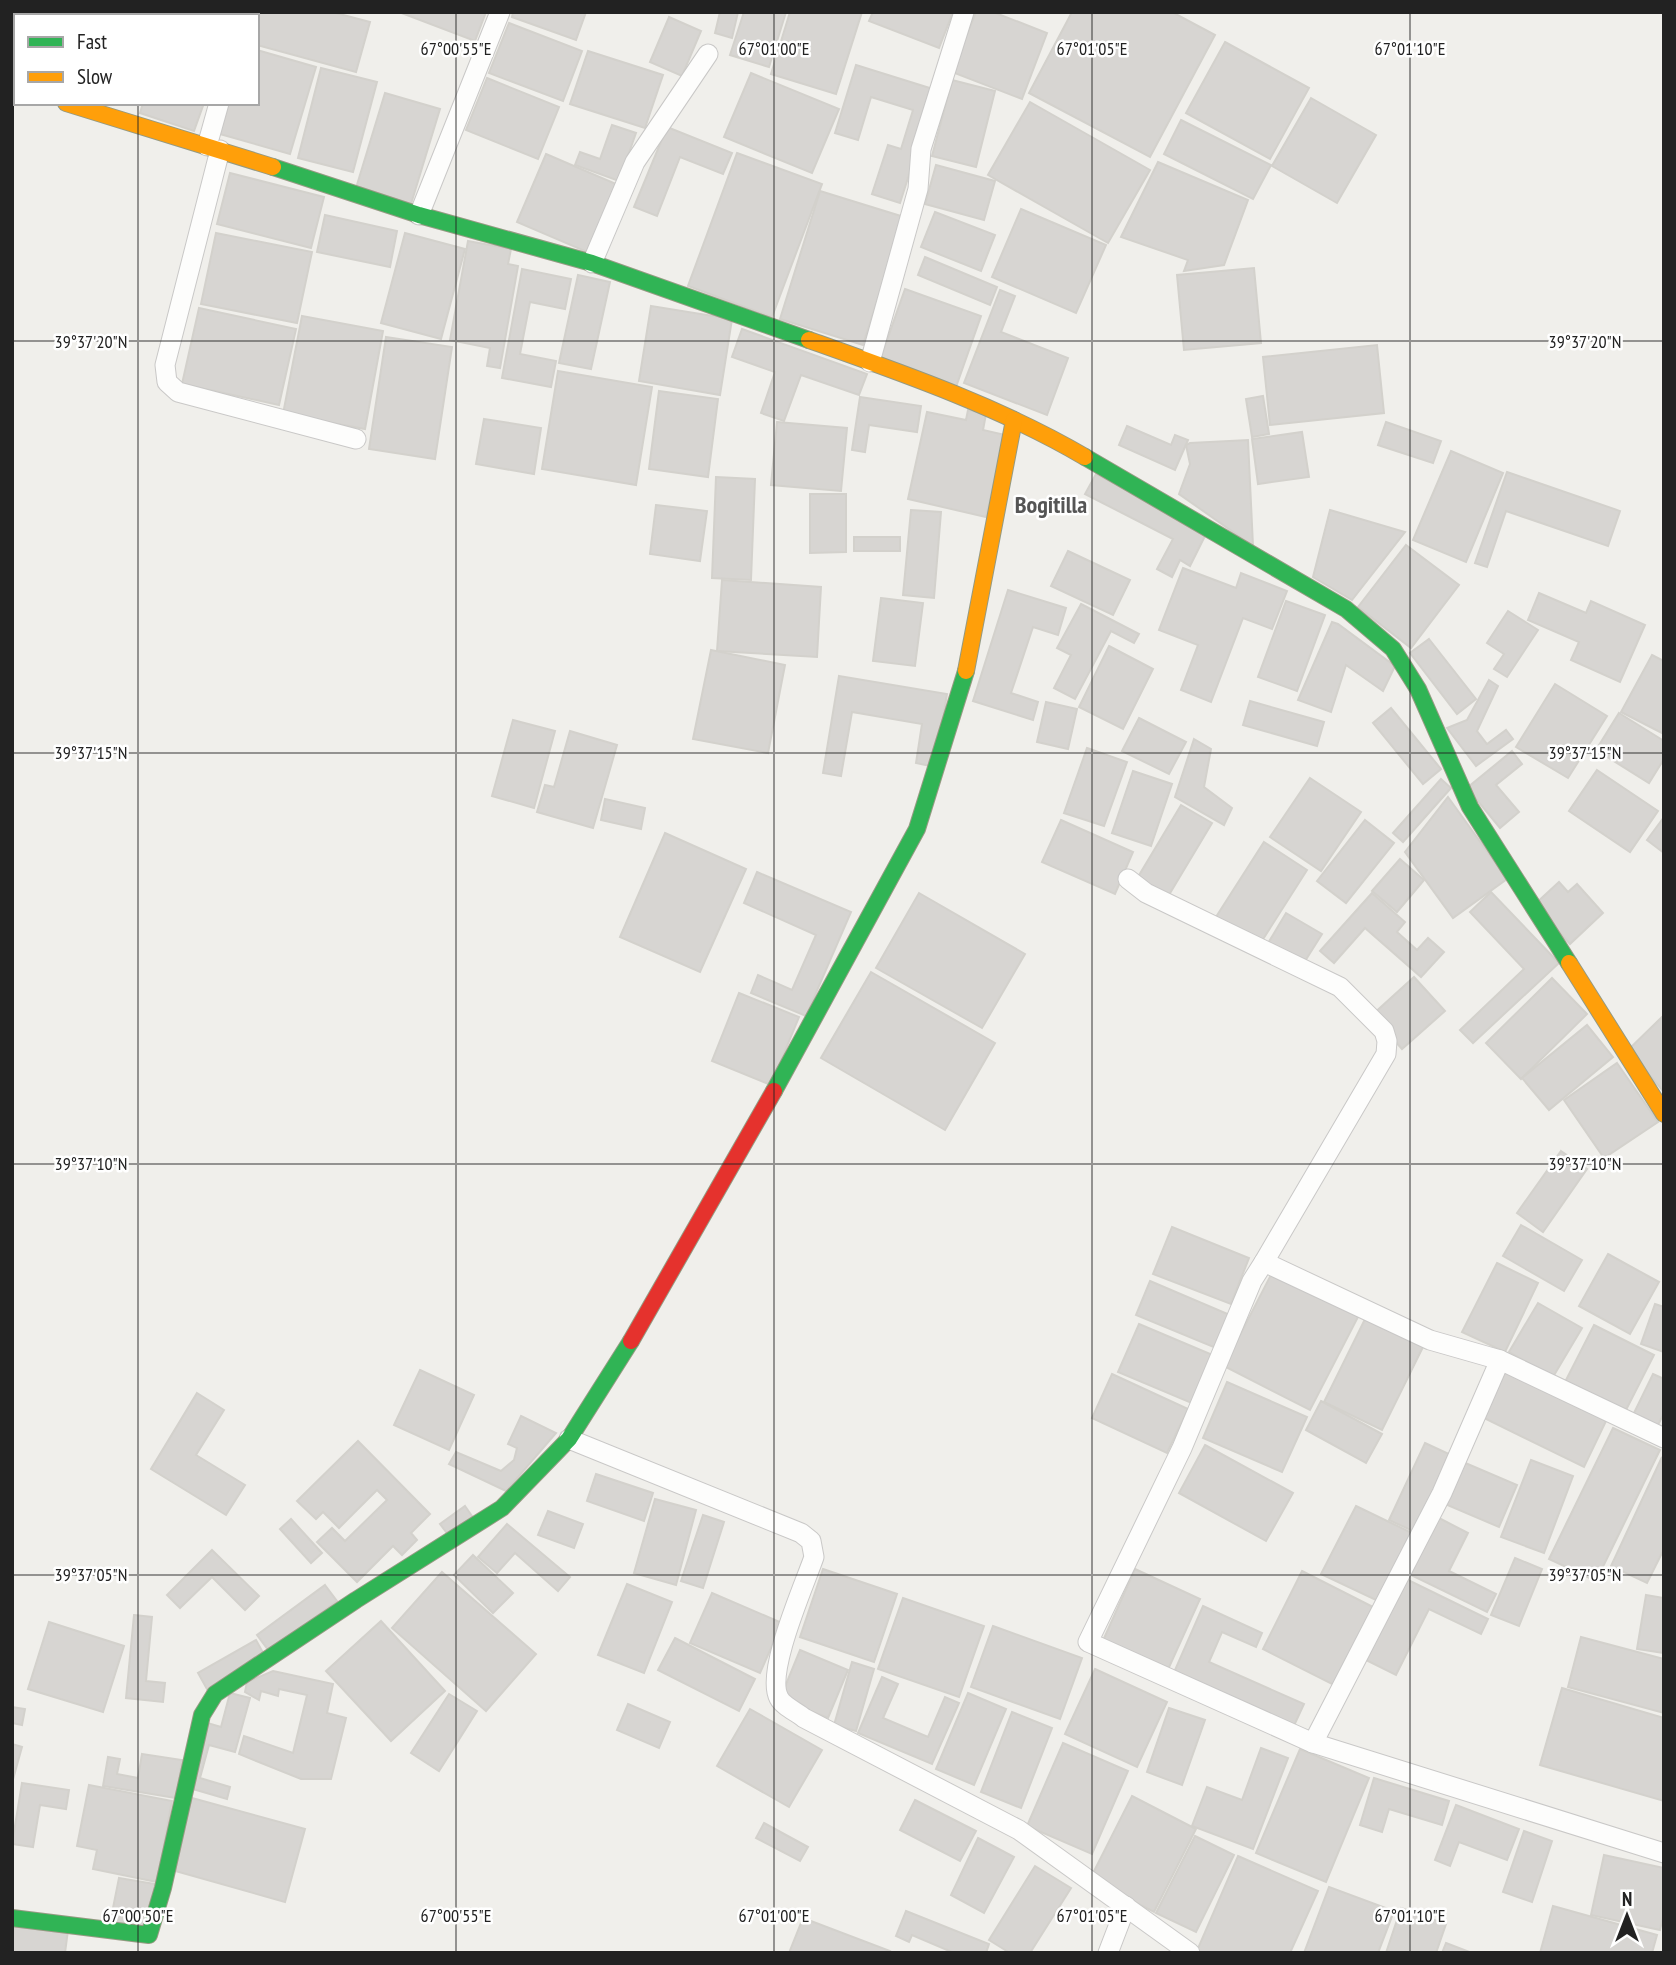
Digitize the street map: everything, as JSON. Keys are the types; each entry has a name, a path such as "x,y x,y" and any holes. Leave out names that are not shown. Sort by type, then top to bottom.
{"street":[{"path":"419,215 500,12"},
{"path":"870,362 918,189 920,149 964,12"},
{"path":"592,263 635,162 708,54"},
{"path":"73,105 419,215 592,263 870,362 1014,420 1063,444 1346,609 1393,649 1418,689 1470,807 1664,1114"},
{"path":"219,105 214,148 165,365 167,382 178,392 356,439"},
{"path":"12,1918 149,1935 163,1888 202,1715 215,1694 356,1600 502,1508 569,1439 623,1355 793,1059 917,829 963,685 1014,420"},
{"path":"1128,879 1146,893 1340,987 1384,1031 1387,1041 1386,1054 1252,1281 1182,1448 1088,1642 1313,1743 1664,1853"},
{"path":"1264,1262 1430,1340 1500,1360 1664,1438"},
{"path":"1313,1743 1442,1493 1500,1360"},
{"path":"569,1439 801,1533 811,1541 814,1557 779,1657 774,1682 779,1700 804,1717 1019,1830 1190,1953"},
{"path":"1108,1953 1126,1906"}],"building":[{"path":"332,12 370,22 356,72 259,46 259,14"},
{"path":"399,12 486,12 475,41"},
{"path":"513,12 586,12 576,40 512,17"},
{"path":"720,12 738,12 732,38 715,33"},
{"path":"744,12 786,12 769,67 730,55"},
{"path":"790,12 862,12 836,94 771,74"},
{"path":"873,12 953,12 939,48 869,21"},
{"path":"976,12 993,12 1047,33 1022,99 952,72"},
{"path":"1072,12 1172,12 1215,35 1150,157 1029,93"},
{"path":"669,17 701,31 682,76 650,62"},
{"path":"509,23 582,51 563,101 489,73"},
{"path":"1225,42 1309,88 1270,159 1186,113"},
{"path":"259,51 316,67 290,154 220,134 228,105 259,105"},
{"path":"588,51 663,75 645,128 570,104"},
{"path":"856,65 936,90 900,203 872,194 888,145 901,149 913,110 871,97 858,140 835,133"},
{"path":"321,68 377,82 353,172 298,158"},
{"path":"751,73 839,109 812,173 724,137"},
{"path":"487,78 559,107 538,159 466,130"},
{"path":"952,80 995,91 976,167 932,156"},
{"path":"385,93 440,109 411,204 356,188"},
{"path":"1311,98 1376,135 1337,203 1272,166"},
{"path":"1030,102 1150,170 1108,243 988,175"},
{"path":"142,105 203,105 194,131 140,113"},
{"path":"1181,120 1271,165 1253,199 1164,154"},
{"path":"612,125 636,133 619,181 575,165 580,152 600,159"},
{"path":"667,127 732,153 723,174 680,157 657,216 634,207"},
{"path":"737,153 822,184 772,317 688,286"},
{"path":"546,154 616,184 587,252 517,222"},
{"path":"1158,162 1248,200 1224,265 1184,271 1188,260 1121,237"},
{"path":"936,165 995,181 984,220 925,204"},
{"path":"230,173 324,197 311,248 217,224"},
{"path":"820,191 904,217 863,345 780,319"},
{"path":"1021,209 1106,245 1076,313 992,277"},
{"path":"935,212 995,235 981,271 921,247"},
{"path":"325,215 397,231 390,267 317,252"},
{"path":"216,233 312,252 297,323 201,304"},
{"path":"405,233 465,249 441,339 381,323"},
{"path":"468,241 511,249 508,264 518,266 500,368 487,366 490,348 450,340"},
{"path":"925,257 997,287 990,305 918,275"},
{"path":"1254,268 1261,343 1184,350 1177,275"},
{"path":"522,269 571,279 565,309 530,302 520,354 556,361 551,387 502,378"},
{"path":"578,275 610,282 591,369 559,363"},
{"path":"905,289 981,316 956,387 880,360"},
{"path":"1000,290 1015,296 1001,332 1068,358 1047,415 964,383"},
{"path":"651,306 732,319 720,395 639,381"},
{"path":"199,308 296,329 279,405 182,384"},
{"path":"302,316 383,331 365,429 283,414"},
{"path":"742,329 867,374 859,395 801,375 784,421 761,413 775,372 732,357"},
{"path":"386,337 452,347 435,459 369,449"},
{"path":"1377,345 1384,413 1270,425 1263,357"},
{"path":"558,371 652,387 636,485 542,469"},
{"path":"659,391 718,399 708,477 649,469"},
{"path":"1263,396 1269,434 1252,437 1246,399"},
{"path":"860,397 921,406 917,432 869,425 865,452 852,450"},
{"path":"968,410 986,414 983,430 1005,435 986,517 908,499 927,412 966,420"},
{"path":"484,419 541,428 534,474 476,464"},
{"path":"777,422 847,428 841,491 771,485"},
{"path":"1386,422 1441,441 1433,463 1378,445"},
{"path":"1127,426 1171,445 1175,435 1188,440 1175,470 1119,445"},
{"path":"1302,432 1309,477 1258,484 1252,439"},
{"path":"1248,440 1253,546 1179,494 1190,464 1186,445"},
{"path":"1451,451 1503,473 1466,562 1413,540"},
{"path":"1507,472 1620,511 1608,546 1506,511 1487,567 1475,563"},
{"path":"1096,474 1207,532 1190,566 1180,560 1172,577 1157,569 1173,539 1085,494"},
{"path":"716,477 755,479 751,580 712,578"},
{"path":"810,494 846,494 846,552 810,553"},
{"path":"656,505 707,511 700,561 650,554"},
{"path":"911,510 941,512 934,598 903,595"},
{"path":"1330,510 1405,532 1352,600 1313,577"},
{"path":"854,537 900,537 900,551 854,551"},
{"path":"1406,545 1459,585 1411,648 1358,607"},
{"path":"1068,551 1130,580 1113,615 1051,586"},
{"path":"1183,568 1236,588 1241,573 1287,591 1272,629 1243,618 1211,702 1181,690 1198,645 1159,630"},
{"path":"722,580 821,587 817,657 717,651"},
{"path":"1008,590 1066,608 1058,635 1033,627 1011,693 1038,702 1033,720 973,701"},
{"path":"1539,593 1586,613 1591,601 1645,625 1620,682 1571,660 1579,642 1528,620"},
{"path":"881,598 923,603 915,666 873,661"},
{"path":"1286,601 1325,615 1297,691 1258,677"},
{"path":"1081,604 1139,634 1134,643 1111,631 1075,699 1054,688 1071,655 1057,648"},
{"path":"1508,611 1538,630 1507,677 1494,669 1504,654 1487,643"},
{"path":"1332,622 1395,666 1383,691 1346,665 1331,712 1298,700"},
{"path":"1429,639 1476,699 1457,714 1410,653"},
{"path":"1109,646 1153,669 1123,729 1079,707"},
{"path":"711,650 785,665 768,753 693,739"},
{"path":"1652,655 1664,661 1664,734 1621,712"},
{"path":"839,676 947,694 935,767 916,763 922,724 852,712 841,776 823,773"},
{"path":"1489,680 1498,686 1477,731 1487,744 1506,730 1513,739 1476,766 1447,728 1467,720"},
{"path":"1555,684 1607,716 1568,778 1516,747"},
{"path":"1250,701 1324,722 1317,746 1243,725"},
{"path":"1046,702 1077,709 1068,749 1037,742"},
{"path":"1391,708 1441,769 1423,784 1373,723"},
{"path":"1619,713 1664,741 1664,759 1649,783 1596,750"},
{"path":"1139,718 1186,742 1169,774 1122,751"},
{"path":"513,720 555,731 534,808 492,796"},
{"path":"570,731 617,745 593,828 537,812 545,785 554,787"},
{"path":"1194,739 1211,749 1204,787 1232,808 1224,825 1175,797"},
{"path":"1087,748 1127,762 1104,826 1064,813"},
{"path":"1512,751 1522,764 1496,785 1519,812 1500,828 1467,788"},
{"path":"1597,770 1658,811 1630,852 1569,811"},
{"path":"1133,771 1172,784 1151,846 1112,833"},
{"path":"1310,778 1361,812 1321,871 1270,837"},
{"path":"1441,779 1451,788 1403,842 1393,833"},
{"path":"1448,797 1507,879 1453,918 1405,852"},
{"path":"605,799 645,808 641,829 601,820"},
{"path":"1181,805 1212,823 1166,900 1135,882"},
{"path":"1664,817 1664,853 1647,840"},
{"path":"1061,820 1133,852 1115,894 1042,862"},
{"path":"1365,820 1394,843 1346,903 1317,881"},
{"path":"665,833 746,869 700,972 620,937"},
{"path":"1264,842 1307,870 1260,944 1216,917"},
{"path":"1400,859 1424,880 1397,912 1372,891"},
{"path":"757,872 851,912 806,1016 751,993 758,975 792,990 816,935 744,903"},
{"path":"1559,882 1568,892 1577,884 1603,913 1570,944 1534,905"},
{"path":"1491,892 1559,963 1473,1043 1460,1030 1524,969 1470,912"},
{"path":"919,893 1025,954 982,1028 876,968"},
{"path":"1372,893 1405,922 1397,932 1417,950 1428,938 1444,952 1421,977 1365,928 1334,963 1320,951"},
{"path":"1286,913 1322,934 1302,966 1267,945"},
{"path":"871,972 995,1043 945,1130 821,1058"},
{"path":"1414,977 1445,1011 1402,1049 1372,1015"},
{"path":"1552,978 1587,1014 1521,1079 1486,1043"},
{"path":"739,993 799,1017 771,1085 712,1061"},
{"path":"1664,1015 1664,1092 1628,1050"},
{"path":"1587,1025 1613,1057 1549,1110 1522,1078"},
{"path":"1617,1063 1658,1122 1604,1158 1564,1100"},
{"path":"1561,1151 1587,1169 1543,1232 1517,1213"},
{"path":"1521,1225 1582,1260 1564,1291 1503,1256"},
{"path":"1172,1227 1249,1258 1231,1304 1153,1274"},
{"path":"1608,1254 1659,1282 1630,1334 1579,1306"},
{"path":"1497,1263 1538,1283 1505,1352 1462,1332"},
{"path":"1273,1271 1359,1315 1310,1410 1224,1366"},
{"path":"1150,1281 1230,1315 1216,1348 1136,1315"},
{"path":"1538,1303 1582,1328 1553,1377 1509,1352"},
{"path":"1655,1304 1664,1307 1664,1352 1641,1344"},
{"path":"1367,1315 1425,1343 1382,1430 1324,1402"},
{"path":"1139,1324 1215,1356 1194,1404 1118,1372"},
{"path":"1594,1325 1654,1355 1625,1412 1565,1382"},
{"path":"1504,1368 1607,1419 1584,1467 1480,1416"},
{"path":"420,1370 474,1395 449,1450 394,1425"},
{"path":"1112,1374 1188,1409 1167,1453 1092,1418"},
{"path":"1653,1374 1664,1379 1664,1413 1656,1429 1632,1417"},
{"path":"1227,1382 1307,1417 1282,1472 1203,1438"},
{"path":"197,1393 224,1410 196,1455 245,1485 226,1515 151,1469"},
{"path":"1321,1401 1382,1434 1366,1463 1306,1430"},
{"path":"521,1416 556,1433 506,1491 449,1464 456,1452 501,1471 514,1460 517,1448 508,1444"},
{"path":"1613,1428 1660,1450 1596,1581 1549,1559"},
{"path":"358,1441 430,1514 411,1533 417,1540 402,1555 393,1546 357,1582 317,1542 332,1528 345,1541 387,1500 377,1490 339,1528 323,1512 316,1519 297,1501"},
{"path":"1425,1443 1451,1455 1415,1532 1389,1520"},
{"path":"1205,1445 1293,1493 1266,1541 1179,1493"},
{"path":"1662,1457 1664,1549 1647,1583 1611,1566"},
{"path":"1531,1460 1573,1476 1544,1553 1501,1537"},
{"path":"1463,1462 1517,1485 1499,1527 1445,1504"},
{"path":"596,1474 653,1493 644,1521 587,1501"},
{"path":"655,1499 696,1510 676,1585 634,1573"},
{"path":"465,1506 474,1519 449,1536 440,1524"},
{"path":"1356,1506 1412,1533 1378,1601 1321,1574"},
{"path":"548,1511 583,1524 574,1548 538,1535"},
{"path":"703,1515 724,1522 703,1588 681,1581"},
{"path":"1437,1517 1468,1533 1449,1571 1496,1594 1487,1612 1409,1574"},
{"path":"291,1519 322,1553 311,1563 280,1529"},
{"path":"507,1524 570,1577 558,1591 515,1553 497,1573 478,1557"},
{"path":"212,1550 259,1596 245,1610 212,1577 180,1608 167,1595"},
{"path":"473,1555 513,1593 493,1613 454,1575"},
{"path":"1515,1558 1542,1569 1519,1626 1491,1615"},
{"path":"823,1569 897,1594 874,1662 800,1637"},
{"path":"1135,1569 1200,1599 1166,1674 1101,1645"},
{"path":"1302,1571 1373,1607 1334,1685 1263,1649"},
{"path":"442,1572 536,1654 486,1711 392,1628"},
{"path":"1406,1579 1488,1619 1481,1634 1429,1609 1396,1675 1366,1660"},
{"path":"627,1584 672,1602 644,1673 598,1655"},
{"path":"325,1585 337,1601 269,1651 257,1635"},
{"path":"712,1593 782,1623 760,1673 690,1643"},
{"path":"1646,1595 1664,1598 1664,1653 1637,1649"},
{"path":"903,1598 984,1626 959,1697 878,1669"},
{"path":"1203,1606 1262,1633 1256,1647 1222,1632 1209,1662 1304,1704 1292,1730 1172,1677"},
{"path":"134,1615 152,1617 146,1681 165,1683 163,1702 126,1698"},
{"path":"381,1621 445,1691 391,1741 326,1671"},
{"path":"49,1622 124,1646 103,1712 28,1689"},
{"path":"993,1626 1082,1658 1060,1719 971,1687"},
{"path":"1581,1637 1664,1659 1664,1713 1568,1687"},
{"path":"675,1638 755,1679 739,1711 658,1670"},
{"path":"256,1640 266,1658 208,1691 198,1673"},
{"path":"800,1650 848,1670 828,1718 780,1699"},
{"path":"852,1662 874,1669 856,1731 834,1725"},
{"path":"1095,1669 1167,1702 1137,1767 1065,1734"},
{"path":"273,1671 333,1684 327,1713 346,1718 331,1779 301,1779 239,1754 244,1736 293,1753 307,1695 279,1689 278,1696 261,1691 259,1700 245,1692 247,1682"},
{"path":"882,1677 898,1684 883,1718 928,1737 945,1697 959,1703 932,1764 858,1733"},
{"path":"1562,1688 1664,1718 1664,1801 1540,1765"},
{"path":"230,1693 250,1698 235,1752 209,1745 200,1778 230,1787 227,1799 186,1787 204,1722 221,1727"},
{"path":"968,1693 1006,1709 974,1785 936,1769"},
{"path":"449,1694 477,1711 439,1771 411,1753"},
{"path":"628,1704 670,1722 659,1748 617,1730"},
{"path":"12,1707 25,1709 22,1725 12,1723"},
{"path":"1169,1708 1205,1720 1182,1785 1147,1772"},
{"path":"750,1709 822,1750 789,1807 717,1766"},
{"path":"1012,1712 1052,1728 1021,1808 981,1792"},
{"path":"1063,1743 1128,1771 1092,1854 1027,1826"},
{"path":"12,1744 22,1747 12,1783"},
{"path":"1261,1748 1288,1758 1253,1849 1192,1826 1207,1787 1242,1800"},
{"path":"1300,1749 1369,1778 1326,1882 1256,1853"},
{"path":"142,1754 182,1760 176,1798 103,1786 108,1757 120,1759 117,1774 138,1778"},
{"path":"1374,1778 1449,1801 1442,1825 1389,1809 1382,1832 1360,1825"},
{"path":"22,1783 69,1790 66,1809 40,1805 33,1847 12,1844"},
{"path":"89,1785 172,1801 157,1882 93,1869 97,1850 77,1846"},
{"path":"1132,1796 1196,1829 1154,1912 1090,1879"},
{"path":"192,1798 305,1829 285,1902 172,1870"},
{"path":"915,1800 976,1831 960,1861 900,1830"},
{"path":"1456,1805 1519,1829 1507,1860 1459,1842 1450,1866 1435,1860"},
{"path":"764,1823 808,1847 800,1861 756,1838"},
{"path":"1524,1831 1552,1841 1532,1902 1503,1892"},
{"path":"1195,1836 1234,1855 1196,1932 1156,1913"},
{"path":"978,1838 1014,1857 984,1913 951,1895"},
{"path":"1604,1855 1664,1868 1664,1913 1660,1930 1591,1915"},
{"path":"1238,1856 1318,1891 1290,1953 1196,1953"},
{"path":"1035,1866 1071,1888 1030,1953 1010,1953 989,1940"},
{"path":"119,1878 155,1884 147,1930 110,1923"},
{"path":"1329,1887 1394,1911 1378,1953 1304,1953"},
{"path":"1553,1906 1657,1935 1652,1953 1540,1953"},
{"path":"1401,1908 1446,1924 1436,1953 1386,1953"},
{"path":"906,1911 989,1944 986,1953 954,1953 912,1935 909,1942 896,1936"},
{"path":"803,1918 890,1951 789,1953"},
{"path":"14,1922 68,1930 65,1953 12,1953"},
{"path":"1446,1943 1472,1953 1442,1953"}],"traffic: fast":[{"path":"273,167 419,215 592,263 809,340"},
{"path":"1085,457 1346,609 1393,649 1418,689 1470,807 1569,963"},
{"path":"774,1091 917,829 966,671"},
{"path":"12,1918 149,1935 163,1888 202,1715 215,1694 356,1600 502,1508 569,1439 631,1341"}],"traffic: slow":[{"path":"72,105 273,167"},
{"path":"809,340 915,378 985,407 1085,457"},
{"path":"966,671 1014,420"},
{"path":"1569,963 1664,1114"}],"traffic: jam":[{"path":"631,1341 774,1091"}],"district":[{"name":"Bogitilla","path":"1051,504"}]}
